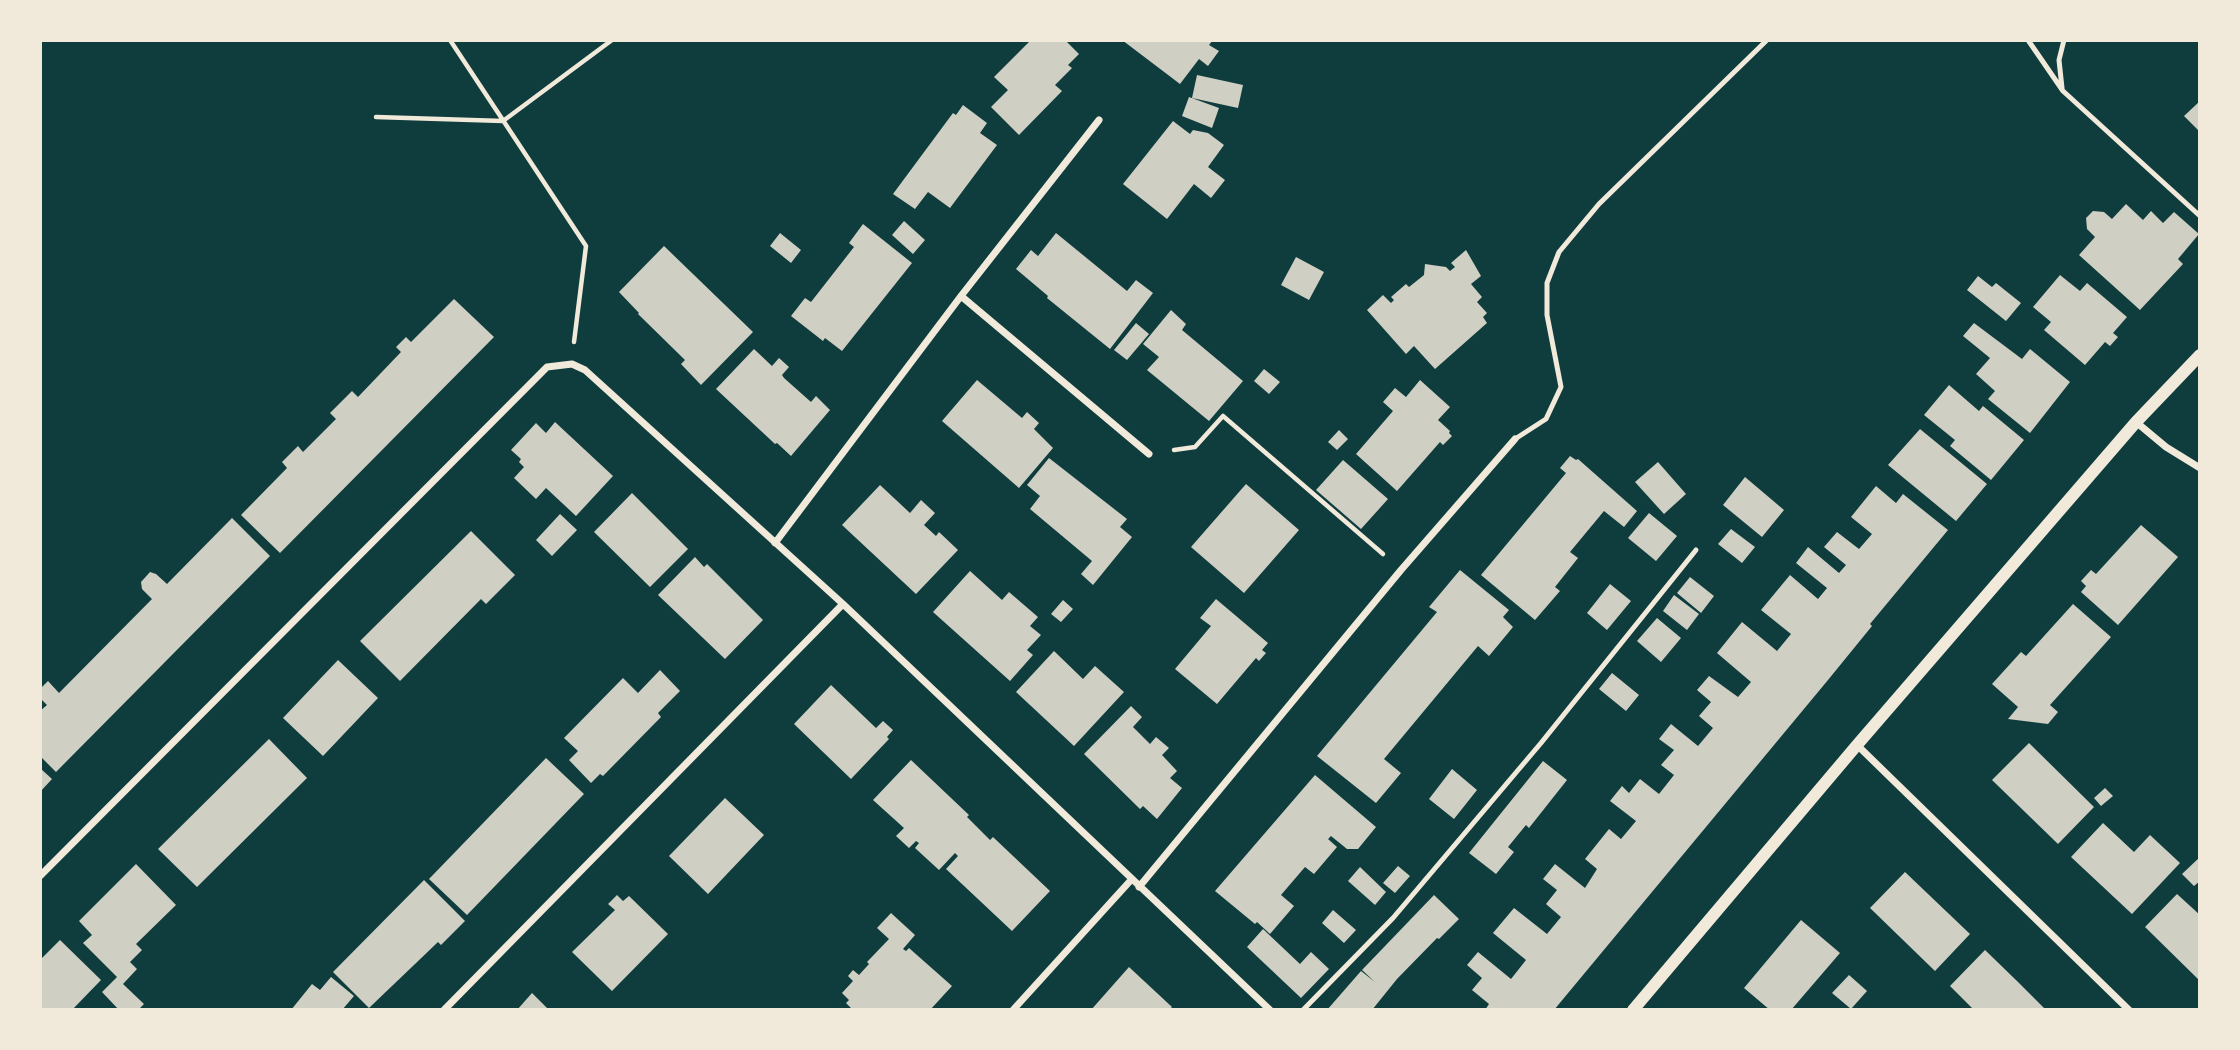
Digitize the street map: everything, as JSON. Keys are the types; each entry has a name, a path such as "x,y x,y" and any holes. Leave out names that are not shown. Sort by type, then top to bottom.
{"street":[{"path":"775,543 961,296 1099,120"},
{"path":"961,296 1149,454"},
{"path":"1633,1010 2136,422 2200,355"},
{"path":"40,876 547,367 572,364 585,370 843,604 1270,1010"},
{"path":"2136,422 2166,447 2200,468"},
{"path":"1139,887 1401,570 1515,439"},
{"path":"444,1010 843,604"},
{"path":"1857,745 2129,1010"},
{"path":"1013,1010 1131,880"}],"lane":[{"path":"1515,439 1546,419 1561,387 1548,315 1548,283 1559,252 1599,204 1768,40"},
{"path":"2028,40 2063,91 2200,216"},
{"path":"2063,91 2059,60 2064,40"},
{"path":"1303,1010 1393,918 1541,743 1696,550"}],"path":[{"path":"450,40 586,246 572,364"},
{"path":"376,117 503,121 612,40"},
{"path":"1149,454 1195,447 1223,416 1401,570"}],"building":[{"path":"1031,40 1065,40 1079,54 1068,65 1072,68 1055,85 1062,91 1019,135 991,107 1008,90 994,77"},
{"path":"1122,40 1213,40 1209,45 1219,51 1208,66 1199,59 1180,84"},
{"path":"1197,75 1243,85 1238,108 1192,98"},
{"path":"1189,97 1219,108 1212,128 1182,116"},
{"path":"2200,101 2200,132 2184,116"},
{"path":"963,105 987,123 980,133 997,145 950,208 928,192 915,209 893,194 953,113 956,115"},
{"path":"1173,121 1190,134 1193,130 1208,133 1224,145 1208,167 1225,180 1211,198 1194,184 1167,219 1123,184"},
{"path":"2126,204 2143,220 2151,211 2163,223 2174,212 2199,234 2178,259 2183,264 2140,310 2079,255 2095,237 2087,229 2086,218 2093,211 2104,212 2112,219"},
{"path":"904,221 925,240 913,254 892,235"},
{"path":"863,224 912,263 842,351 825,338 823,341 791,316 805,298 811,302 854,247 849,243"},
{"path":"780,233 801,250 791,263 770,246"},
{"path":"1056,233 1127,291 1136,280 1153,293 1110,349 1016,269 1031,250 1038,256"},
{"path":"664,246 753,332 701,385 681,364 685,360 619,292"},
{"path":"1466,250 1481,276 1471,284 1482,297 1477,302 1487,313 1483,317 1487,323 1435,369 1414,346 1406,354 1367,310 1383,295 1391,303 1394,300 1391,297 1406,284 1409,287 1424,275 1425,264 1446,267 1450,271 1455,267 1451,263"},
{"path":"1296,257 1324,272 1309,300 1281,285"},
{"path":"2060,275 2080,291 2087,283 2127,317 2113,333 2118,337 2110,346 2105,342 2085,365 2044,330 2051,322 2033,307"},
{"path":"1978,276 1992,287 1996,283 2021,303 2006,321 1967,290"},
{"path":"454,299 494,337 280,553 241,515 287,468 282,462 298,446 303,452 336,419 330,413 352,391 358,397 401,352 396,347 406,337 411,342"},
{"path":"1171,310 1186,324 1182,330 1243,381 1209,421 1147,370 1159,357 1143,344"},
{"path":"1136,323 1149,334 1127,360 1114,350"},
{"path":"1974,323 2022,359 2030,349 2070,382 2030,433 1988,399 1995,391 1976,374 1990,358 1963,336"},
{"path":"754,349 772,366 779,358 789,367 782,375 784,378 811,402 816,396 830,410 791,456 716,389"},
{"path":"1264,369 1280,382 1269,394 1254,381"},
{"path":"977,380 1022,418 1027,412 1039,423 1034,429 1053,448 1019,488 942,421"},
{"path":"1420,380 1450,407 1438,420 1452,436 1443,445 1440,442 1397,491 1356,454 1393,411 1383,402 1395,388 1406,397"},
{"path":"1949,385 1979,411 1983,406 2024,440 1991,480 1950,446 1955,440 1924,415"},
{"path":"555,422 613,476 576,516 546,488 536,499 514,478 524,467 519,462 521,459 511,450 536,423 546,433"},
{"path":"1920,429 1987,484 1956,521 1888,465"},
{"path":"1339,430 1348,439 1337,450 1328,442"},
{"path":"1570,456 1578,459 1637,511 1624,527 1604,511 1570,552 1578,558 1555,587 1560,591 1535,620 1481,575 1566,473 1560,468"},
{"path":"1049,458 1127,519 1120,527 1132,537 1093,585 1081,574 1092,561 1030,509 1040,496 1027,485"},
{"path":"1343,460 1388,499 1361,529 1316,490"},
{"path":"1658,462 1686,494 1664,514 1635,482"},
{"path":"1745,477 1784,510 1762,537 1723,505"},
{"path":"1246,484 1299,530 1244,593 1191,547"},
{"path":"880,485 910,513 921,500 935,513 924,525 936,536 939,532 958,550 916,594 842,525"},
{"path":"1876,486 1896,503 1903,494 1948,530 1870,624 1872,626 1828,680 1554,1010 1485,1010 1489,1004 1472,990 1482,978 1467,965 1478,952 1511,979 1526,960 1493,933 1514,908 1547,934 1561,917 1546,904 1557,890 1543,879 1555,864 1585,888 1597,869 1585,859 1609,829 1621,839 1636,821 1610,801 1622,786 1629,793 1640,779 1659,794 1674,775 1661,765 1674,750 1659,739 1671,724 1698,746 1713,728 1699,716 1711,702 1697,690 1709,676 1738,697 1751,682 1717,653 1742,622 1777,651 1791,634 1761,610 1790,575 1818,599 1827,588 1796,563 1808,547 1839,573 1846,565 1824,547 1837,532 1859,549 1872,534 1851,517"},
{"path":"632,493 688,549 650,587 594,532"},
{"path":"1649,513 1677,536 1656,561 1628,538"},
{"path":"560,514 577,530 552,556 536,540"},
{"path":"232,518 270,556 56,772 40,756 40,711 47,705 40,698 40,689 48,681 59,693 152,599 142,589 141,582 150,572 167,584"},
{"path":"2141,525 2178,557 2118,625 2081,592 2086,586 2081,581 2091,570 2096,574"},
{"path":"1731,529 1755,547 1742,563 1718,544"},
{"path":"471,531 515,575 486,604 481,599 400,681 360,641"},
{"path":"695,557 704,567 707,564 763,620 725,659 658,595"},
{"path":"1460,570 1509,610 1503,617 1513,627 1489,656 1478,646 1384,759 1401,773 1376,803 1317,756 1437,612 1429,607"},
{"path":"970,571 1002,600 1009,592 1038,617 1030,626 1041,635 1027,650 1033,655 1010,681 933,612"},
{"path":"1690,577 1714,596 1701,613 1677,593"},
{"path":"1610,584 1631,601 1607,630 1587,613"},
{"path":"1674,595 1699,614 1687,630 1663,611"},
{"path":"1216,599 1268,643 1262,650 1266,653 1259,661 1256,658 1217,704 1175,669 1211,626 1200,618"},
{"path":"1063,600 1073,609 1061,622 1051,614"},
{"path":"2073,604 2111,637 2050,705 2058,712 2048,724 2008,719 2018,707 1992,684 2021,652 2026,656"},
{"path":"1657,618 1681,638 1661,662 1637,641"},
{"path":"1054,651 1083,679 1095,666 1124,692 1074,746 1016,692"},
{"path":"338,660 378,698 323,756 283,718"},
{"path":"660,670 680,691 658,713 661,717 603,776 600,774 591,783 569,760 578,751 564,738 623,678 638,693"},
{"path":"1612,673 1639,695 1626,711 1599,689"},
{"path":"831,685 876,728 883,721 893,730 887,737 889,739 851,779 794,724"},
{"path":"1131,706 1142,717 1133,727 1150,744 1156,737 1169,748 1162,755 1177,771 1170,778 1182,788 1157,819 1143,806 1140,809 1084,754"},
{"path":"269,739 307,778 197,887 158,849"},
{"path":"2029,743 2094,807 2058,844 1992,780"},
{"path":"546,758 584,794 467,915 429,879"},
{"path":"911,760 969,815 967,817 990,840 993,837 1050,891 1012,931 946,869 958,856 955,853 939,870 915,848 919,843 916,841 909,848 896,836 904,828 873,800"},
{"path":"1543,761 1567,780 1529,828 1526,825 1508,847 1514,852 1496,874 1469,853"},
{"path":"40,768 52,779 40,792"},
{"path":"1452,769 1477,790 1454,819 1429,799"},
{"path":"1315,775 1376,827 1358,849 1347,849 1331,836 1328,839 1337,847 1314,874 1305,867 1281,895 1294,906 1270,934 1215,891"},
{"path":"2105,788 2113,796 2101,806 2094,798"},
{"path":"725,798 764,835 708,894 669,856"},
{"path":"2103,823 2134,852 2150,835 2180,863 2132,914 2071,857"},
{"path":"2200,857 2200,881 2194,886 2182,874"},
{"path":"136,864 176,905 136,944 142,950 130,962 137,969 123,984 144,1004 138,1010 119,1010 102,992 117,977 83,943 92,935 79,921"},
{"path":"1398,866 1410,876 1395,893 1383,883"},
{"path":"1360,867 1386,892 1375,905 1348,881"},
{"path":"1905,872 1970,934 1935,971 1870,908"},
{"path":"424,880 465,921 441,945 438,942 369,1008 333,972"},
{"path":"2177,894 2200,915 2200,981 2145,927"},
{"path":"617,895 623,901 629,896 668,934 612,991 572,952 615,910 608,904"},
{"path":"1434,895 1459,919 1397,979 1372,1010 1327,1010 1361,971 1375,982 1362,970"},
{"path":"1333,910 1356,930 1344,943 1322,923"},
{"path":"891,913 915,935 903,949 906,951 909,948 952,986 930,1010 853,1010 846,1003 849,1000 842,993 853,981 848,976 853,970 859,975 869,964 867,962 889,939 877,928"},
{"path":"1801,920 1840,953 1791,1010 1770,1010 1744,988"},
{"path":"1263,929 1300,964 1311,952 1329,969 1301,998 1247,947"},
{"path":"60,940 101,980 72,1010 40,1010 40,960"},
{"path":"1985,950 2046,1010 1974,1010 1950,986"},
{"path":"1129,967 1172,1007 1169,1010 1091,1010"},
{"path":"1849,975 1867,991 1851,1009 1832,993"},
{"path":"331,977 354,996 342,1010 291,1010 312,984 320,990"},
{"path":"532,993 549,1010 517,1010"}]}
